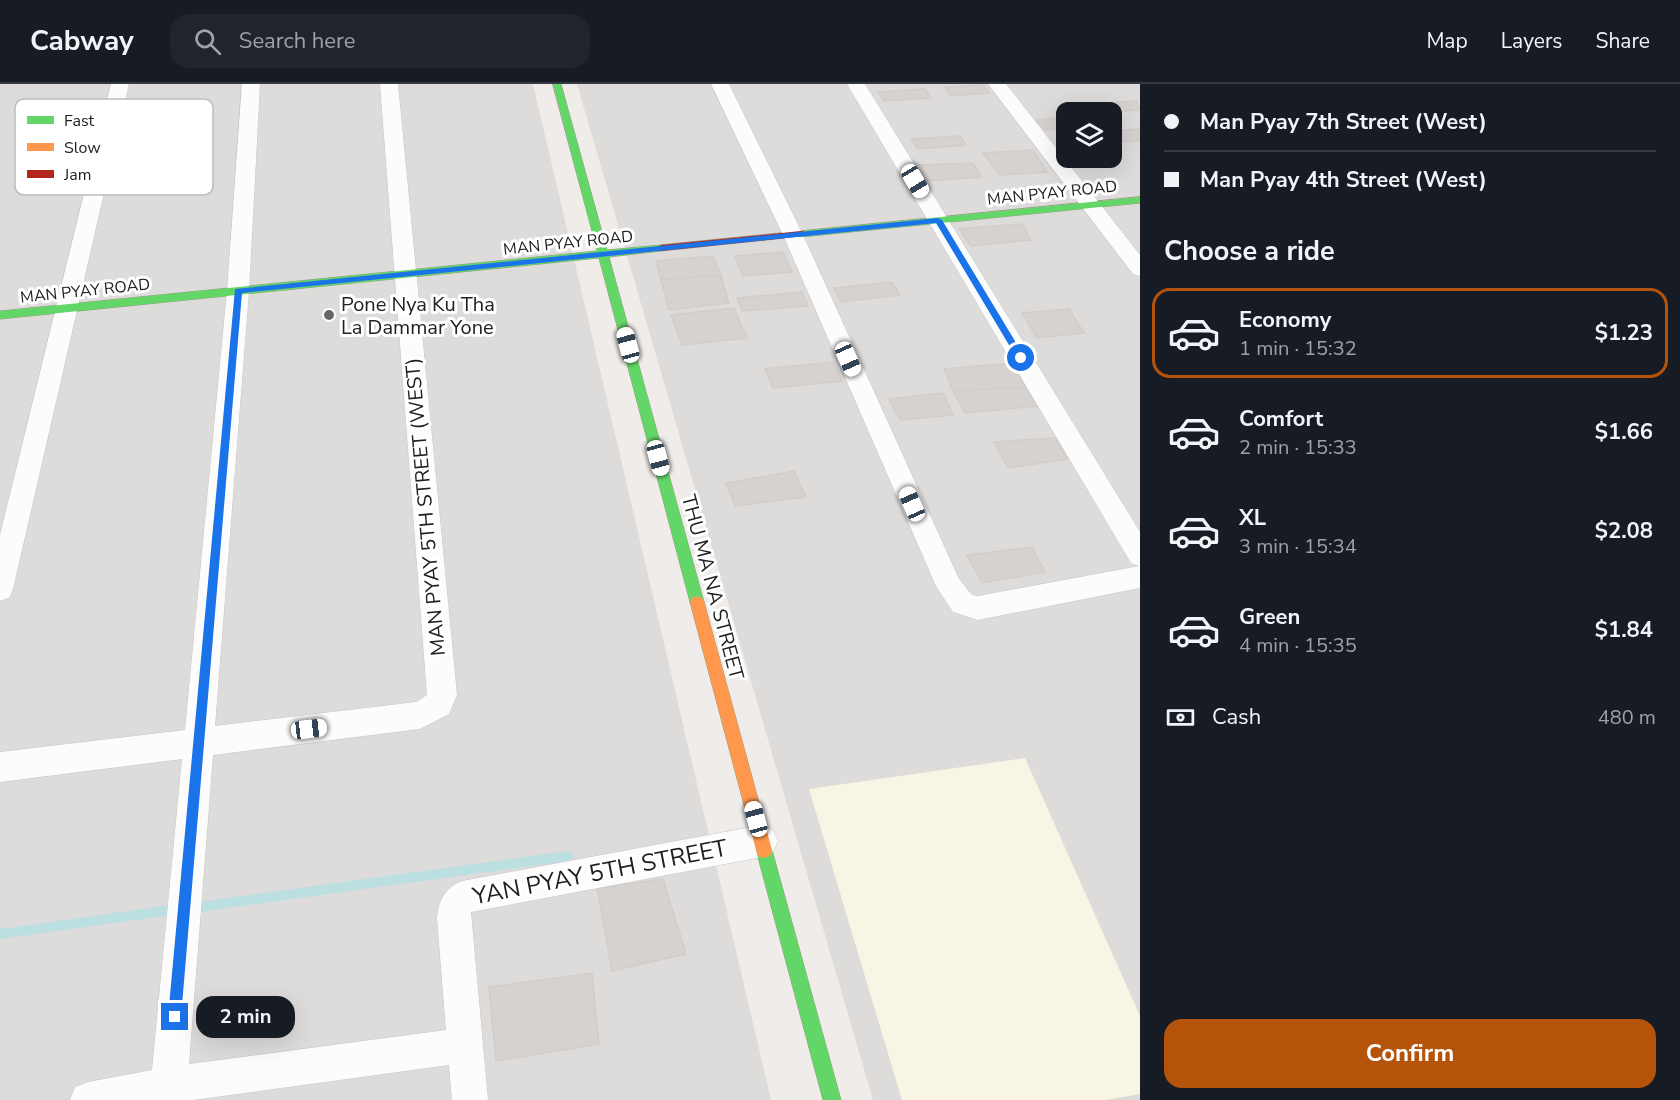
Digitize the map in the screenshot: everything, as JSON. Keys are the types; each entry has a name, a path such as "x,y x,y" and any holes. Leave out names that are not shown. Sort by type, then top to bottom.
{"street":[{"path":"117,99 120,84"},
{"path":"168,1093 238,291 251,84"},
{"name":"MAN PYAY 5TH STREET (WEST)","path":"198,743 420,715 440,704 442,695 389,84"},
{"name":"THU MA NA STREET","path":"557,84 831,1100"},
{"path":"720,84 793,235 949,586 963,604 978,608 1140,577"},
{"path":"856,84 1140,555"},
{"path":"997,84 1140,269"},
{"path":"0,589 94,195"},
{"name":"MAN PYAY ROAD","path":"0,315 1140,200"},
{"path":"0,767 198,743"},
{"name":"YAN PYAY 5TH STREET","path":"470,1100 454,918 455,906 462,897 762,841"},
{"path":"88,1100 168,1093 466,1045"}],"shaded area":[{"path":"0,84 533,84 771,1100 0,1100"},
{"path":"577,84 1140,84 1140,1100 873,1100"},
{"path":"1025,758 1140,1016 1140,1094 1105,1100 902,1100 809,789"}],"building":[{"path":"984,85 989,93 951,96 945,87"},
{"path":"925,89 931,98 884,101 878,92"},
{"path":"1137,101 1140,110 1122,111 1121,102"},
{"path":"1056,118 1056,129 1045,130 1036,120"},
{"path":"1140,129 1140,141 1124,142 1122,130"},
{"path":"960,136 966,145 918,149 911,139"},
{"path":"1033,150 1047,172 1000,175 983,153"},
{"path":"973,163 982,177 927,181 915,165"},
{"path":"1022,224 1031,240 971,246 959,229"},
{"path":"783,252 792,272 743,276 735,256"},
{"path":"713,256 721,275 661,280 656,261"},
{"path":"721,275 729,303 669,310 661,280"},
{"path":"892,282 900,295 841,302 834,288"},
{"path":"802,292 808,306 742,311 737,298"},
{"path":"734,308 747,338 682,345 671,315"},
{"path":"1069,309 1084,333 1037,338 1022,313"},
{"path":"833,362 842,381 773,388 765,369"},
{"path":"1013,363 1025,387 953,391 944,369"},
{"path":"1025,387 1038,406 965,413 953,391"},
{"path":"943,393 953,415 900,420 889,399"},
{"path":"1055,438 1068,459 1008,468 994,442"},
{"path":"794,471 806,497 735,506 726,483"},
{"path":"1032,547 1045,572 982,583 967,555"},
{"path":"663,879 686,954 612,971 597,888"},
{"path":"592,973 599,1044 496,1061 489,987"}],"waterway":[{"path":"191,908 568,856"},
{"path":"0,934 178,909"}],"traffic: fast":[{"path":"557,84 697,602"},
{"path":"801,234 1140,200"},
{"path":"0,315 661,248"},
{"path":"764,850 832,1100"}],"traffic: slow":[{"path":"697,602 764,850"}],"traffic: jam":[{"path":"661,248 801,234"}],"place":[{"name":"Pone Nya Ku Tha La Dammar Yone","path":"329,315"}],"route":[{"path":"175,1017 238,291 938,220 1021,358"}]}
